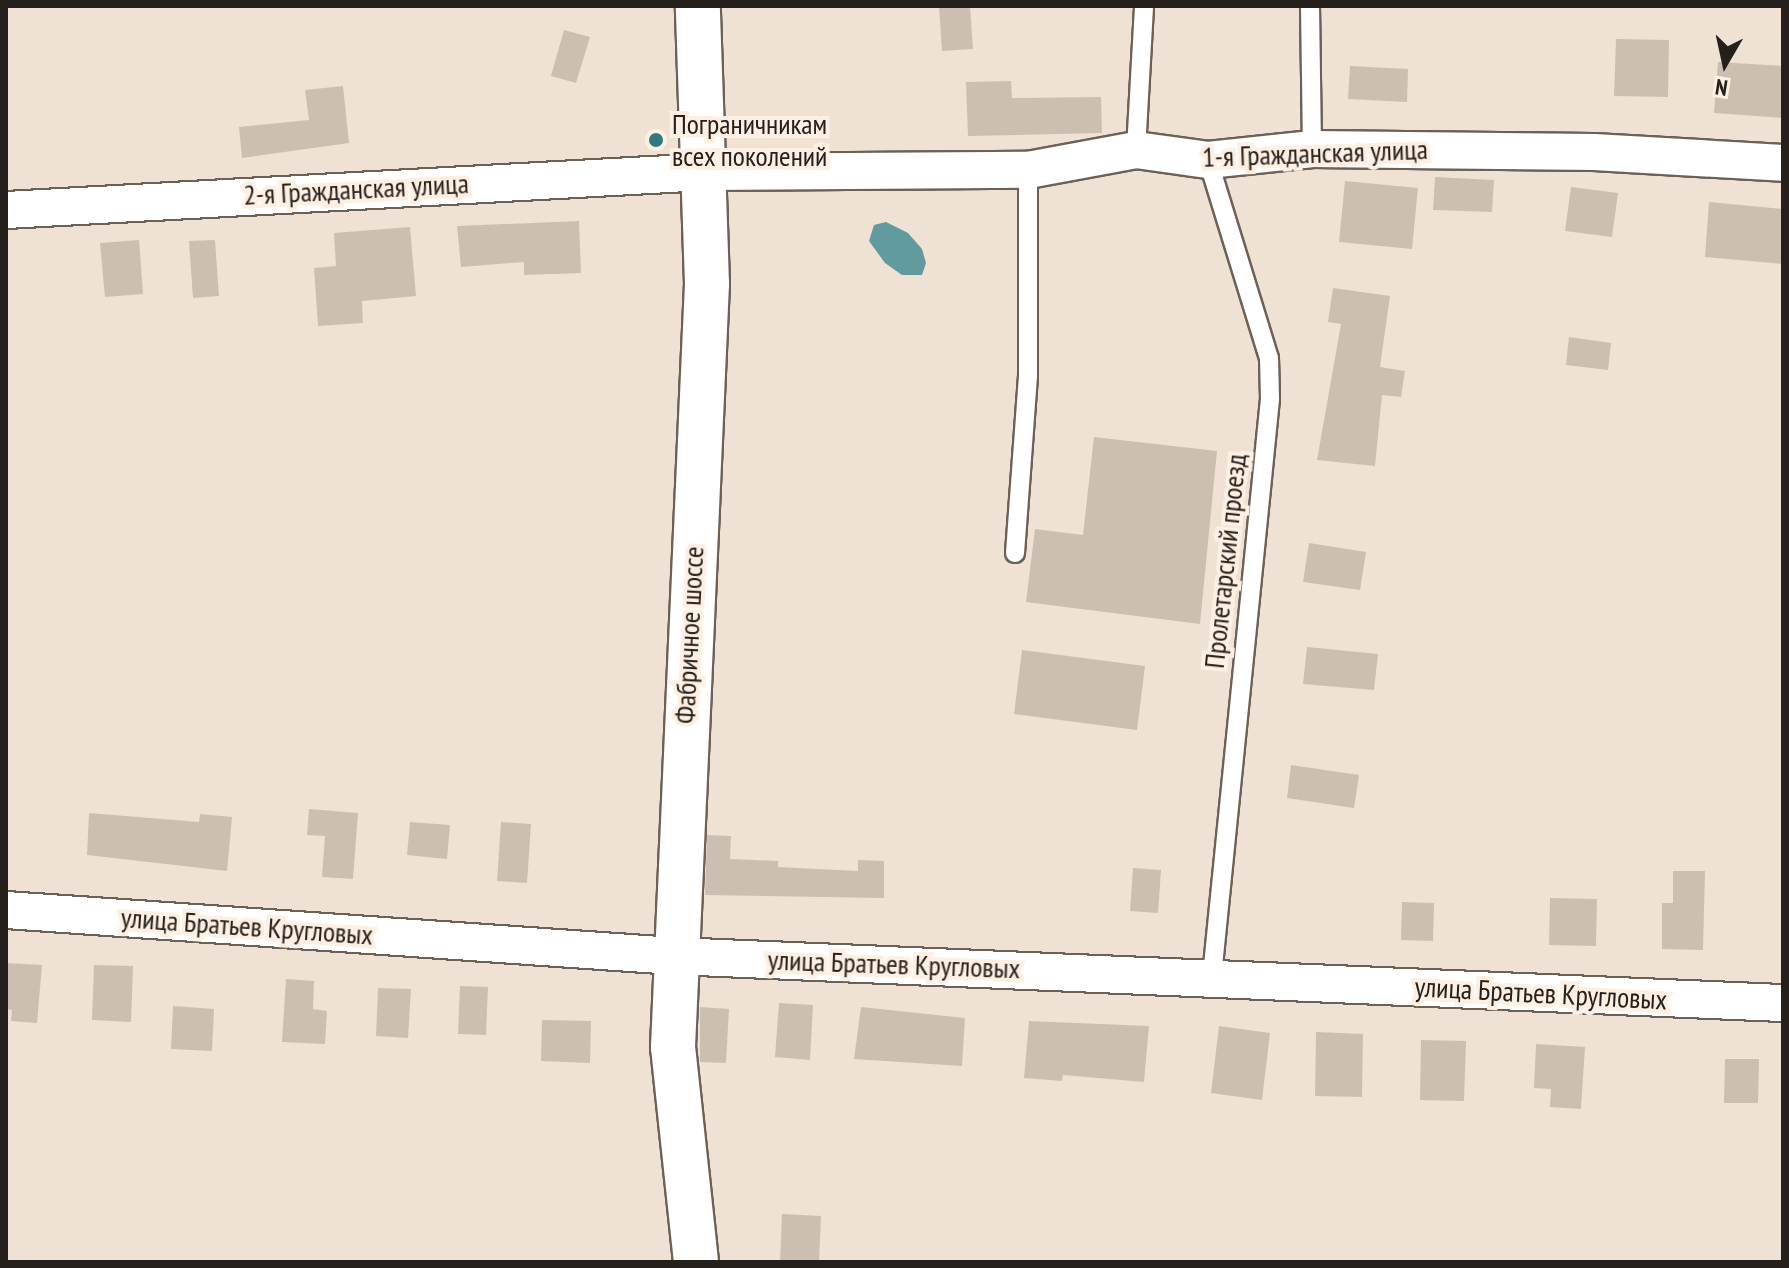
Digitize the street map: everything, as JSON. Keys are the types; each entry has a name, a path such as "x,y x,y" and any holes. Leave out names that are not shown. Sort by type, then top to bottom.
{"main road":[{"name":"Фабричное шоссе","path":"696,1262 676,1109 674,956 707,284 706,172 698,6"}],"street":[{"name":"1-я Гражданская улица","path":"706,172 1028,170 1136,150 1208,160 1312,149 1594,152 1783,163"},
{"name":"2-я Гражданская улица","path":"6,210 706,172"},
{"name":"улица Братьев Кругловых","path":"6,910 674,956 1212,976 1783,1003"}],"lane":[{"path":"1136,150 1144,6"},
{"path":"1310,6 1312,149"},
{"name":"Пролетарский проезд","path":"1208,160 1265,344 1270,399 1212,976"},
{"path":"1015,553 1028,375 1028,170"}],"water":[{"path":"886,222 908,233 922,249 926,263 922,275 902,275 885,263 869,241 874,225"}],"building":[{"path":"939,6 970,6 973,49 942,51"},
{"path":"564,30 590,37 576,83 551,76"},
{"path":"1616,39 1669,40 1668,97 1614,96"},
{"path":"1718,62 1783,66 1783,118 1714,113"},
{"path":"1350,66 1408,69 1407,102 1348,99"},
{"path":"1011,81 1012,98 1101,97 1102,133 968,136 966,82"},
{"path":"343,86 349,143 242,158 239,127 309,120 305,90"},
{"path":"1435,177 1494,180 1492,212 1433,210"},
{"path":"1345,181 1418,188 1412,249 1339,242"},
{"path":"1571,187 1618,193 1612,237 1565,231"},
{"path":"1709,202 1783,209 1783,264 1705,257"},
{"path":"579,221 581,273 524,275 524,262 461,267 457,226"},
{"path":"410,227 416,296 362,301 363,323 318,326 314,268 336,266 334,233"},
{"path":"139,240 143,294 105,297 100,243"},
{"path":"215,240 219,296 193,298 189,241"},
{"path":"1333,288 1390,296 1380,367 1405,371 1401,397 1382,395 1375,466 1317,460 1341,324 1328,322"},
{"path":"1569,337 1611,343 1608,370 1566,365"},
{"path":"1094,437 1217,451 1200,624 1026,602 1035,529 1083,535"},
{"path":"1309,543 1366,552 1360,590 1303,582"},
{"path":"1307,647 1378,654 1374,690 1303,684"},
{"path":"1022,650 1145,666 1137,730 1014,714"},
{"path":"1291,765 1359,775 1354,808 1287,798"},
{"path":"309,809 358,813 353,879 322,877 325,836 307,835"},
{"path":"89,813 199,822 200,814 232,817 227,871 87,855"},
{"path":"410,822 450,825 447,859 407,855"},
{"path":"501,822 531,824 527,883 497,881"},
{"path":"707,835 731,836 730,859 778,861 778,867 858,871 858,860 884,861 884,898 705,895"},
{"path":"1133,868 1161,870 1158,913 1130,911"},
{"path":"1673,871 1705,871 1703,950 1662,949 1662,903 1673,903"},
{"path":"1550,898 1597,899 1596,946 1549,945"},
{"path":"1402,902 1434,903 1433,941 1401,940"},
{"path":"6,963 42,965 37,1023 11,1021 12,1010 6,1009"},
{"path":"94,965 133,966 131,1022 92,1020"},
{"path":"286,979 314,981 313,1009 327,1011 325,1044 282,1042"},
{"path":"460,986 488,987 486,1035 458,1034"},
{"path":"378,988 411,989 408,1038 376,1036"},
{"path":"779,1003 813,1005 810,1060 775,1057"},
{"path":"173,1006 214,1009 212,1051 171,1049"},
{"path":"700,1007 729,1009 726,1063 700,1062"},
{"path":"861,1007 965,1018 962,1066 854,1059"},
{"path":"542,1020 591,1021 590,1063 541,1061"},
{"path":"1029,1021 1149,1026 1144,1082 1063,1075 1062,1081 1024,1078"},
{"path":"1219,1026 1270,1033 1262,1100 1211,1093"},
{"path":"1316,1032 1363,1034 1362,1097 1315,1096"},
{"path":"1421,1040 1466,1041 1464,1101 1420,1100"},
{"path":"1536,1044 1585,1047 1581,1109 1550,1107 1551,1089 1534,1088"},
{"path":"1725,1059 1759,1059 1758,1103 1724,1103"},
{"path":"782,1214 821,1216 819,1262 780,1262"}],"place":[{"name":"Пограничникам всех поколений","path":"656,140"}]}
